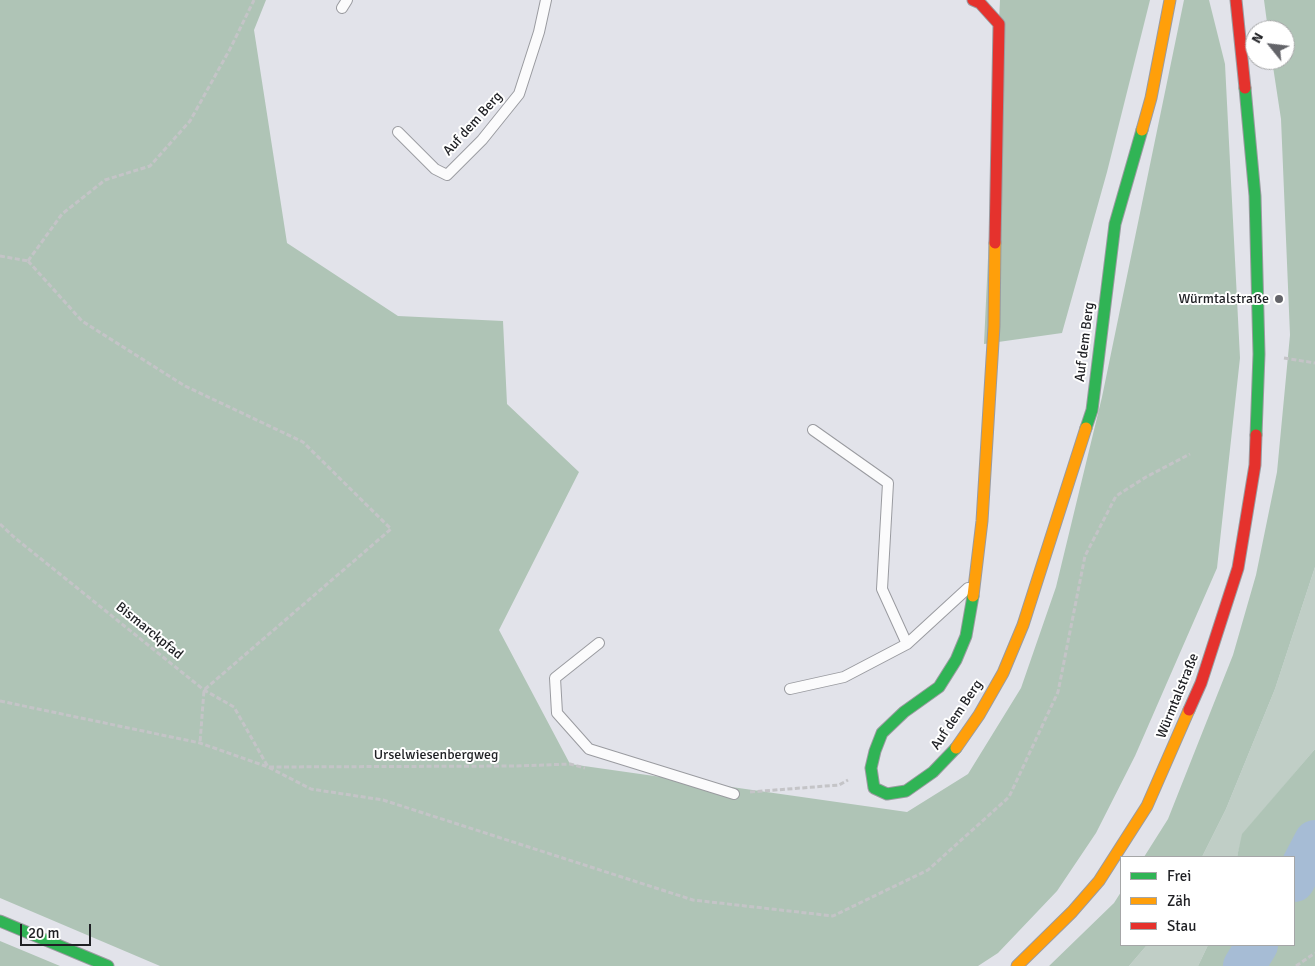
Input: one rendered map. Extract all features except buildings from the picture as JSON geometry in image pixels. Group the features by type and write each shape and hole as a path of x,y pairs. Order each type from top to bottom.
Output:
{"street":[{"path":"871,768 882,733 904,712 939,687 956,660 966,636 974,583 982,521 994,326 999,24 980,3 973,0"},
{"name":"Auf dem Berg","path":"871,768 874,788 887,794 906,791 933,772 956,748 979,715 1003,673 1023,626 1092,410 1115,224 1151,98 1170,0"},
{"name":"Würmtalstraße","path":"1017,966 1072,912 1099,880 1147,806 1202,683 1238,568 1254,465 1259,354 1255,196 1236,0"},
{"path":"0,921 108,966"}],"lane":[{"name":"Auf dem Berg","path":"398,132 436,169 447,175 482,140 519,94 546,0"},
{"path":"813,430 888,483 882,589 907,644"},
{"path":"790,689 844,677 907,644 974,583"},
{"path":"599,643 555,678 557,713 589,748 734,794"}],"path":[{"path":"28,260 62,214 105,180 150,166 190,120 230,49 254,0"},
{"path":"0,256 28,260 82,321 185,386 303,442 391,529 204,690 200,743"},
{"path":"1259,354 1315,363"},
{"path":"268,767 310,789 383,800 693,900 833,916 928,870 1009,797 1058,692 1085,556 1116,496 1146,476 1190,454"},
{"name":"Bismarckpfad","path":"0,524 204,690 234,707 268,767"},
{"name":"Urselwiesenbergweg","path":"0,702 200,743 268,767 570,764 588,768"},
{"path":"734,794 839,785 871,768"},
{"path":"1296,966 1315,953"}],"shaded area":[{"path":"1315,567 1315,749 1243,834 1237,856 1202,856 1226,809 1275,689"},
{"path":"1146,946 1208,946 1198,966 1129,966"}],"green space":[{"path":"0,0 266,0 254,30 287,243 398,316 503,321 507,404 579,472 499,630 570,764 907,812 968,774 1021,688 1056,587 1102,397 1184,0 1209,0 1225,64 1240,358 1217,568 1135,756 1096,833 1057,891 998,953 978,966 160,966 0,898"},
{"path":"1000,0 1150,0 1107,172 1062,333 984,344"},
{"path":"1264,0 1315,0 1315,567 1275,689 1226,809 1202,856 1145,856 1168,819 1233,655 1256,575 1277,472 1290,335 1281,119 1274,70 1295,70 1295,20 1267,20"},
{"path":"1315,749 1315,966 1198,966 1208,946 1295,946 1295,856 1237,856 1242,834"},
{"path":"1120,894 1120,946 1146,946 1129,966 1049,966 1114,903"},
{"path":"0,941 60,966 0,966"}],"waterway":[{"path":"1295,879 1315,841"},
{"path":"1244,966 1256,946"}],"traffic: fast":[{"path":"1245,88 1255,196 1259,354 1256,435"},
{"path":"1086,428 1092,410 1115,224 1142,130"},
{"path":"956,748 933,772 906,791 887,794 874,788 871,768 882,733 904,712 939,687 956,660 966,636 973,596"},
{"path":"0,921 108,966"}],"traffic: slow":[{"path":"1142,130 1151,98 1170,0"},
{"path":"973,596 982,521 994,326 995,243"},
{"path":"956,748 979,715 1003,673 1023,625 1086,428"},
{"path":"1017,966 1072,912 1099,881 1147,806 1189,710"}],"traffic: jam":[{"path":"973,0 980,3 999,24 995,243"},
{"path":"1236,0 1245,88"},
{"path":"1189,710 1201,683 1238,568 1255,465 1256,435"}],"place":[{"name":"Würmtalstraße","path":"1279,299"}]}
